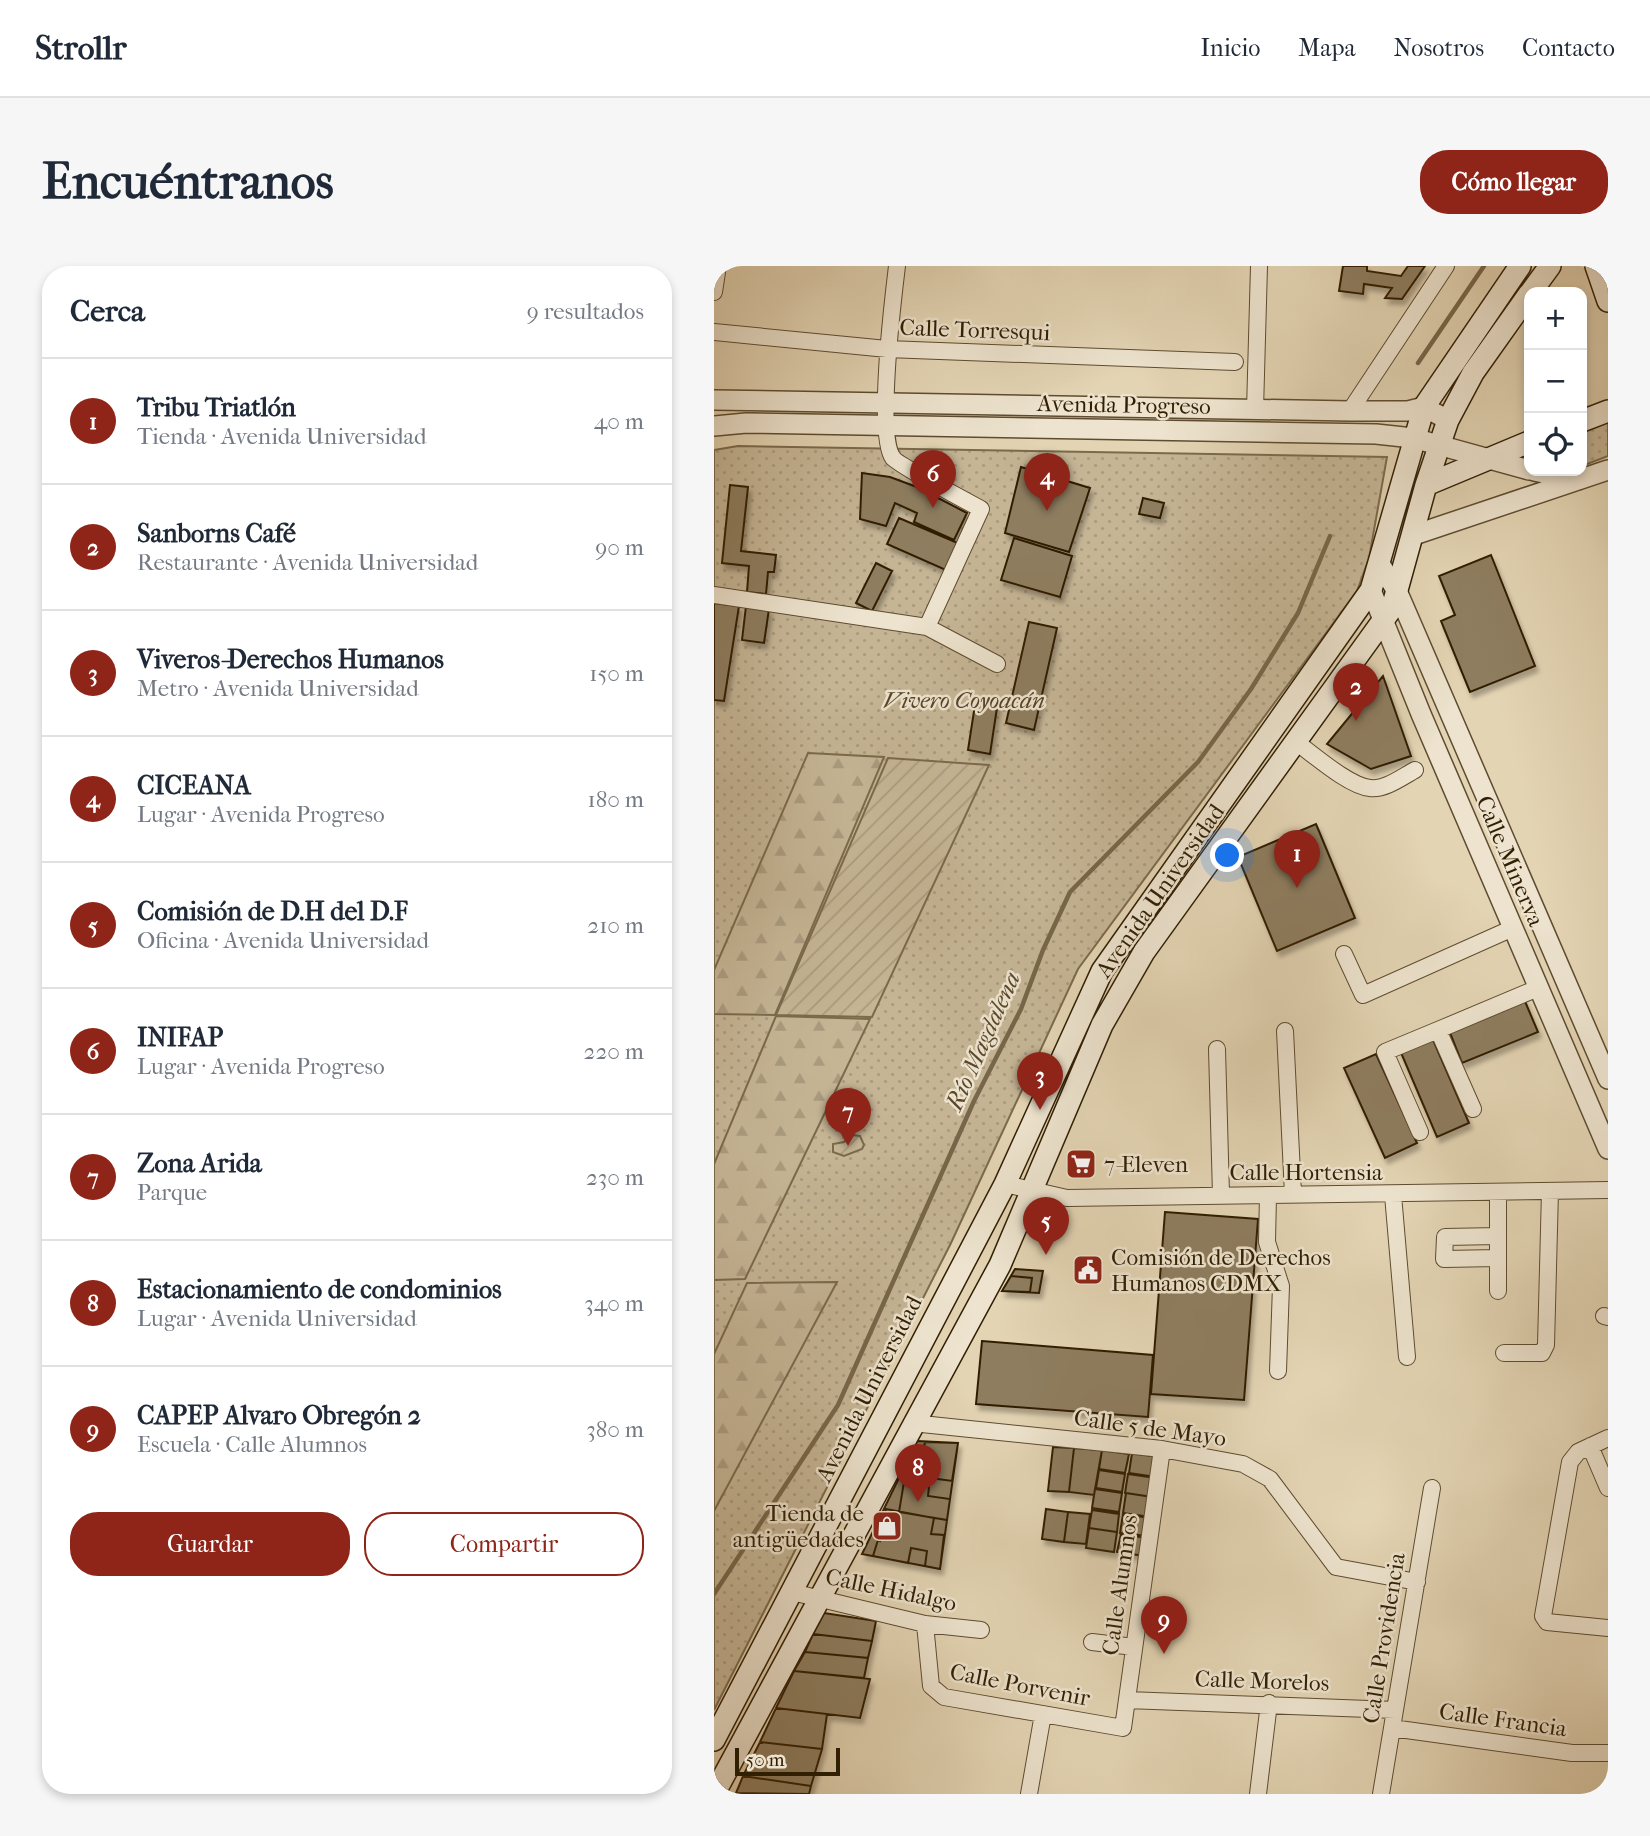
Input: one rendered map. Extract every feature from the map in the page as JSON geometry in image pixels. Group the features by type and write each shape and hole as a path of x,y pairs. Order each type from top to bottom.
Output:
{"main road":[{"name":"Avenida Universidad","path":"714,1740 1006,1184 1102,971 1371,590 1424,407 1520,266"},
{"name":"Avenida Universidad","path":"1534,287 1550,266"},
{"path":"1596,266 1608,301"},
{"name":"Avenida Universidad","path":"714,1794 820,1600 912,1423 1000,1265 1102,1025 1126,982 1144,952 1383,622 1398,593 1426,485 1448,420 1473,373 1524,301"},
{"path":"1587,419 1608,411"},
{"path":"1426,485 1524,444"},
{"path":"811,1557 837,1567"}],"street":[{"path":"714,292 718,266"},
{"path":"897,266 887,349 886,444 894,461 981,509 928,627"},
{"path":"1255,410 1259,266"},
{"path":"1350,411 1446,266"},
{"name":"Calle Torresqui","path":"714,332 887,349 1235,362"},
{"name":"Avenida Progreso","path":"714,400 1350,411 1408,411 1424,407"},
{"path":"1042,428 1043,404"},
{"path":"1424,407 1448,420"},
{"name":"Avenida Progreso","path":"714,426 746,423 1376,434 1413,438 1524,468"},
{"path":"1414,535 1608,470"},
{"name":"Avenida Progreso","path":"1557,476 1578,481"},
{"name":"Calle Minerva","path":"1380,564 1398,593 1447,703 1608,1079"},
{"name":"Calle Minerva","path":"1371,590 1421,714 1608,1149"},
{"path":"714,595 928,627 997,664"},
{"path":"1421,714 1423,706 1430,699 1447,703"},
{"path":"1296,742 1356,783 1371,788 1385,786 1415,770"},
{"path":"1344,954 1363,995 1513,928"},
{"path":"1420,1132 1385,1052 1538,988"},
{"path":"1438,1030 1473,1109"},
{"path":"1285,1031 1293,1194"},
{"path":"1217,1049 1222,1195"},
{"name":"Calle Hortensia","path":"1006,1184 1067,1198 1608,1190"},
{"path":"1504,1353 1533,1355 1542,1353 1546,1345 1550,1191"},
{"path":"1497,1291 1498,1192"},
{"path":"1268,1195 1267,1242 1281,1286 1278,1371"},
{"path":"1393,1195 1407,1357"},
{"path":"1498,1236 1445,1237 1444,1259 1498,1258"},
{"name":"Calle 5 de Mayo","path":"912,1423 1162,1449 1243,1464 1270,1479 1336,1567 1417,1582"},
{"path":"1608,1438 1578,1452 1570,1462 1543,1620 1608,1628"},
{"path":"1590,1446 1608,1488"},
{"name":"Calle Alumnos","path":"1123,1728 1162,1449"},
{"name":"Calle Providencia","path":"1381,1794 1432,1488"},
{"name":"Calle Hidalgo","path":"792,1592 925,1624 981,1630"},
{"name":"Calle Porvenir","path":"925,1624 931,1686 935,1693 944,1697 1123,1728"},
{"path":"1092,1642 1134,1647"},
{"name":"Calle Morelos","path":"1127,1700 1269,1703 1395,1710"},
{"path":"1258,1794 1269,1703"},
{"path":"1029,1794 1043,1714"},
{"name":"Calle Francia","path":"1392,1728 1572,1753 1608,1753"}],"green space":[{"path":"1608,420 1608,456 1587,464 1587,427"},
{"name":"Vivero Coyoacán","path":"738,446 1387,457 1369,558 1357,591 1078,969 951,1243 714,1710 714,450"},
{"path":"808,753 884,757 775,1015 714,1014 714,970"},
{"path":"888,758 989,765 872,1017 776,1015"},
{"path":"776,1016 870,1019 745,1279 714,1280 714,1164"},
{"path":"856,1108 863,1121 862,1128 854,1131 843,1116 848,1109"},
{"path":"851,1135 860,1136 864,1145 862,1149 844,1156 833,1152 833,1144 844,1142"},
{"path":"837,1282 714,1511 714,1354 747,1283"}],"building":[{"path":"1343,266 1367,266 1367,271 1401,276 1408,266 1425,266 1402,299 1385,298 1392,288 1364,284 1363,294 1339,291"},
{"path":"1021,467 1090,488 1069,552 1005,533"},
{"path":"862,473 890,477 917,487 967,513 954,540 914,522 917,513 895,503 886,526 860,519"},
{"path":"730,485 748,487 741,551 776,555 774,572 768,572 766,594 747,592 749,566 722,563"},
{"path":"1143,498 1164,503 1160,518 1139,514"},
{"path":"899,518 960,544 948,571 887,544"},
{"path":"1014,538 1072,556 1060,597 1001,580"},
{"path":"1491,555 1535,666 1470,692 1441,621 1455,615 1439,576"},
{"path":"876,563 892,571 872,611 856,603"},
{"path":"714,603 739,606 724,701 714,700"},
{"path":"746,606 769,609 764,643 742,640"},
{"path":"1029,622 1057,628 1034,730 1006,723"},
{"path":"1383,676 1411,756 1371,769 1327,744"},
{"path":"976,698 998,701 990,754 968,750"},
{"path":"1316,824 1355,918 1277,951 1238,857"},
{"path":"1524,999 1538,1032 1462,1063 1449,1030"},
{"path":"1431,1035 1469,1123 1437,1137 1399,1048"},
{"path":"1376,1054 1417,1143 1385,1158 1344,1068"},
{"path":"1165,1212 1258,1219 1244,1400 1151,1394"},
{"path":"1015,1269 1043,1271 1039,1293 1002,1291"},
{"path":"1011,1276 1032,1278 1030,1292 1002,1291"},
{"path":"982,1341 1153,1355 1148,1417 976,1404"},
{"path":"917,1441 958,1443 940,1569 862,1554"},
{"path":"925,1442 958,1443 952,1481 930,1478 928,1496 950,1499 947,1520 899,1512 905,1476 910,1477 912,1463 920,1465"},
{"path":"1053,1447 1074,1448 1069,1492 1048,1491"},
{"path":"1074,1448 1102,1450 1094,1495 1069,1492"},
{"path":"1102,1450 1129,1454 1125,1473 1099,1469"},
{"path":"1132,1453 1159,1457 1156,1477 1129,1473"},
{"path":"1099,1470 1125,1474 1122,1492 1096,1488"},
{"path":"1128,1474 1156,1478 1153,1497 1125,1493"},
{"path":"1095,1489 1122,1493 1119,1512 1092,1508"},
{"path":"1126,1493 1153,1497 1150,1517 1123,1513"},
{"path":"886,1509 934,1518 931,1534 944,1535 940,1569 925,1566 927,1551 911,1548 908,1563 873,1556 878,1540 880,1541"},
{"path":"1046,1509 1068,1512 1064,1542 1042,1539"},
{"path":"1092,1510 1119,1514 1117,1532 1089,1528"},
{"path":"1068,1512 1090,1514 1086,1544 1064,1542"},
{"path":"1123,1514 1150,1518 1147,1536 1120,1533"},
{"path":"1089,1528 1117,1532 1114,1552 1086,1548"},
{"path":"1121,1534 1147,1538 1145,1556 1117,1552"},
{"path":"824,1613 876,1621 872,1641 813,1634"},
{"path":"813,1634 872,1641 868,1658 805,1652"},
{"path":"805,1652 868,1658 864,1678 794,1671"},
{"path":"794,1671 870,1679 860,1718 776,1708"},
{"path":"776,1708 827,1714 822,1749 760,1742"},
{"path":"760,1742 822,1749 811,1786 743,1776"},
{"path":"743,1776 811,1786 809,1794 736,1793"}],"waterway":[{"name":"Río Magdalena","path":"1418,363 1484,266"},
{"name":"Río Magdalena","path":"714,1594 838,1405 974,1101 1021,1009 1043,950 1070,892 1198,762 1251,689 1298,613 1330,536"}],"place":[{"name":"INIFAP","path":"933,508"},
{"name":"CICEANA","path":"1047,511"},
{"name":"Sanborns Café","path":"1356,721"},
{"name":"Tribu Triatlón","path":"1297,888"},
{"name":"Viveros-Derechos Humanos","path":"1040,1110"},
{"name":"Zona Arida","path":"848,1146"},
{"name":"7-Eleven","path":"1081,1164"},
{"name":"Comisión de D.H del D.F","path":"1046,1255"},
{"name":"Comisión de Derechos Humanos CDMX","path":"1088,1270"},
{"name":"Estacionamiento de condominios","path":"918,1502"},
{"name":"Tienda de antigüedades","path":"887,1526"},
{"name":"CAPEP Alvaro Obregón 2","path":"1164,1654"}]}
